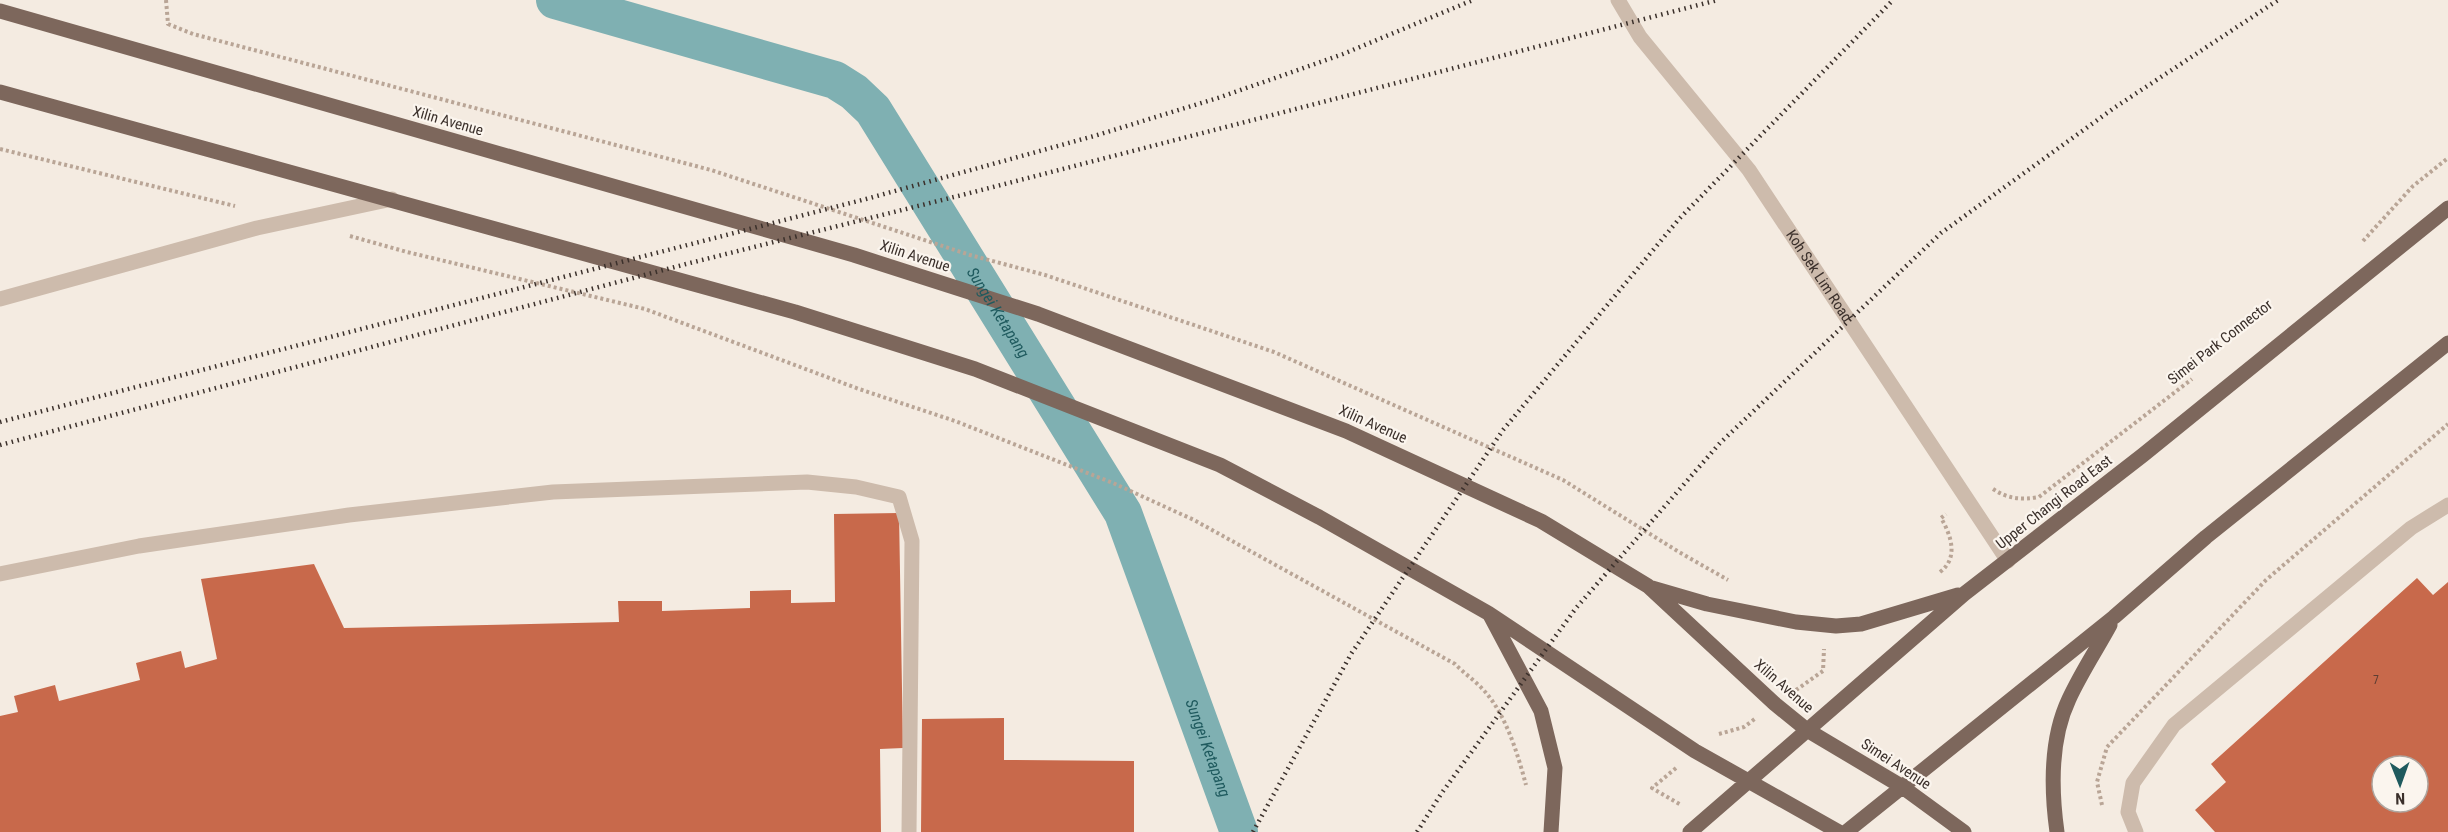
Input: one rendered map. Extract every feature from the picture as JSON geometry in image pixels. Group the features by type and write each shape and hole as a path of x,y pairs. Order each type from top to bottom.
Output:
{"main road":[{"name":"Xilin Avenue","path":"0,11 854,255 1038,314 1346,431 1541,520 1648,586 1775,704 1807,729"},
{"path":"0,92 795,312 975,369 1220,465 1319,517 1488,613 1695,751 1839,832"},
{"name":"Upper Changi Road East","path":"1690,832 1807,729 1854,692 1964,594 2143,455 2448,208"},
{"path":"1846,832 2114,617 2206,537 2448,343"},
{"path":"1648,586 1707,604 1796,622 1826,625 1861,624 1964,594"},
{"path":"1488,613 1541,711 1555,768 1551,832"},
{"path":"2057,832 2052,796 2054,752 2068,700 2114,617"},
{"name":"Simei Avenue","path":"1807,729 1901,786 1964,832"}],"lane":[{"name":"Koh Sek Lim Road","path":"1618,0 1640,37 1749,170 2008,561"},
{"path":"0,299 257,228 392,199"},
{"path":"0,574 139,546 349,514 553,492 807,482 856,487 899,497 912,541 909,832"},
{"path":"2136,832 2128,812 2133,783 2174,725 2410,528 2448,505"}],"path":[{"path":"166,0 168,24 193,34 711,170 970,255 1045,275 1274,352 1563,480 1679,552 1731,581"},
{"path":"0,149 235,206"},
{"path":"2362,242 2413,186 2448,158"},
{"path":"338,233 407,252 645,309 859,389 955,421 1113,483 1194,520 1455,664 1487,694 1501,718 1519,759 1528,790"},
{"name":"Simei Park Connector","path":"1986,484 2005,496 2024,500 2039,497 2198,374"},
{"path":"2103,811 2097,782 2107,747 2266,580 2448,424"},
{"path":"1936,574 1945,568 1952,546 1950,533 1941,518"},
{"path":"1705,819 1652,788 1712,736 1744,727 1823,671 1826,625"}],"building":[{"path":"899,513 903,748 880,749 881,832 0,832 0,716 18,712 14,696 55,685 59,701 140,680 136,663 181,651 185,668 217,659 201,579 314,564 344,628 619,622 618,601 662,601 662,611 750,608 750,591 791,590 791,603 835,602 834,514"},
{"path":"2417,578 2433,595 2448,582 2448,832 2215,832 2195,810 2226,782 2211,764"},
{"path":"1004,718 1004,760 1134,761 1134,832 921,832 922,719"}],"waterway":[{"name":"Sungei Ketapang","path":"555,0 835,80 854,92 873,110 1123,513 1239,832"}],"railway":[{"path":"0,422 866,199 1094,136 1221,97 1343,54 1473,0"},
{"path":"0,445 690,263 1718,0"},
{"path":"1253,832 1351,654 1503,430 1679,219 1893,0"},
{"path":"1417,832 1441,794 1576,608 1720,443 1941,233 2114,108 2278,0"}]}
